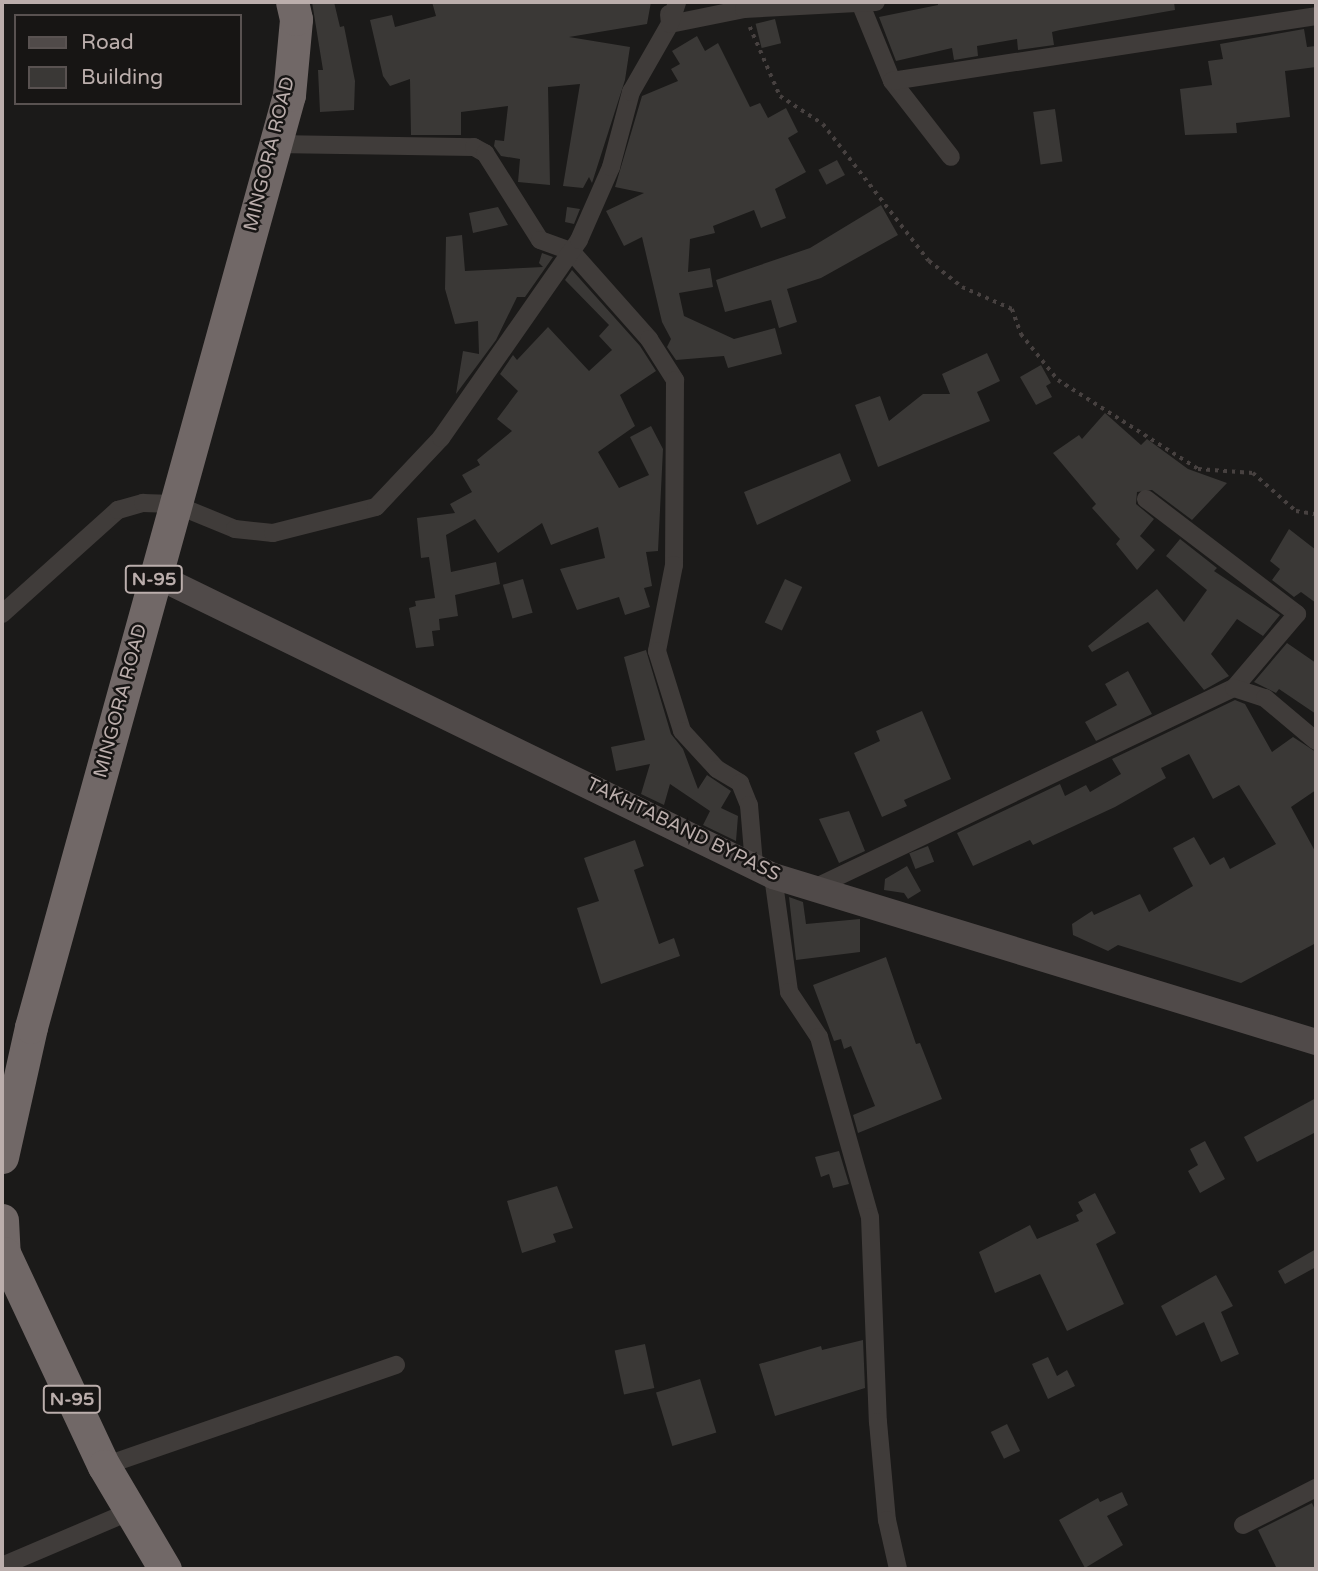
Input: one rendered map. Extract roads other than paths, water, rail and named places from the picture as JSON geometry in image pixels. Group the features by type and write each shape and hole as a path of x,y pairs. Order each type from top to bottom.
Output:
{"highway":[{"name":"MINGORA ROAD","path":"2,1157 31,1027 289,95 296,19 292,2"},
{"name":"N-95","path":"2,1220 3,1253 104,1466 165,1569"}],"main road":[{"name":"TAKHTABAND BYPASS","path":"155,575 763,870 1316,1042"}],"street":[{"path":"668,2 670,24"},
{"path":"2,614 118,510 143,503 174,504 235,529 273,533 376,507 441,438 571,251 611,167 631,92 670,24 677,2"},
{"path":"670,24 744,9 869,3 892,81 951,157"},
{"path":"892,81 1316,16"},
{"path":"275,144 474,147 485,153 540,240 571,251 649,338 675,380 674,565 657,651 682,732 717,769 740,783 749,805 789,992 819,1037 870,1217 878,1422 887,1520 898,1569"},
{"path":"814,888 1234,688 1274,636 1284,632 1297,614 1146,499"},
{"path":"1234,688 1265,698 1316,741"},
{"path":"104,1466 396,1365"},
{"path":"1243,1525 1316,1488"},
{"path":"2,1566 131,1511"}]}
